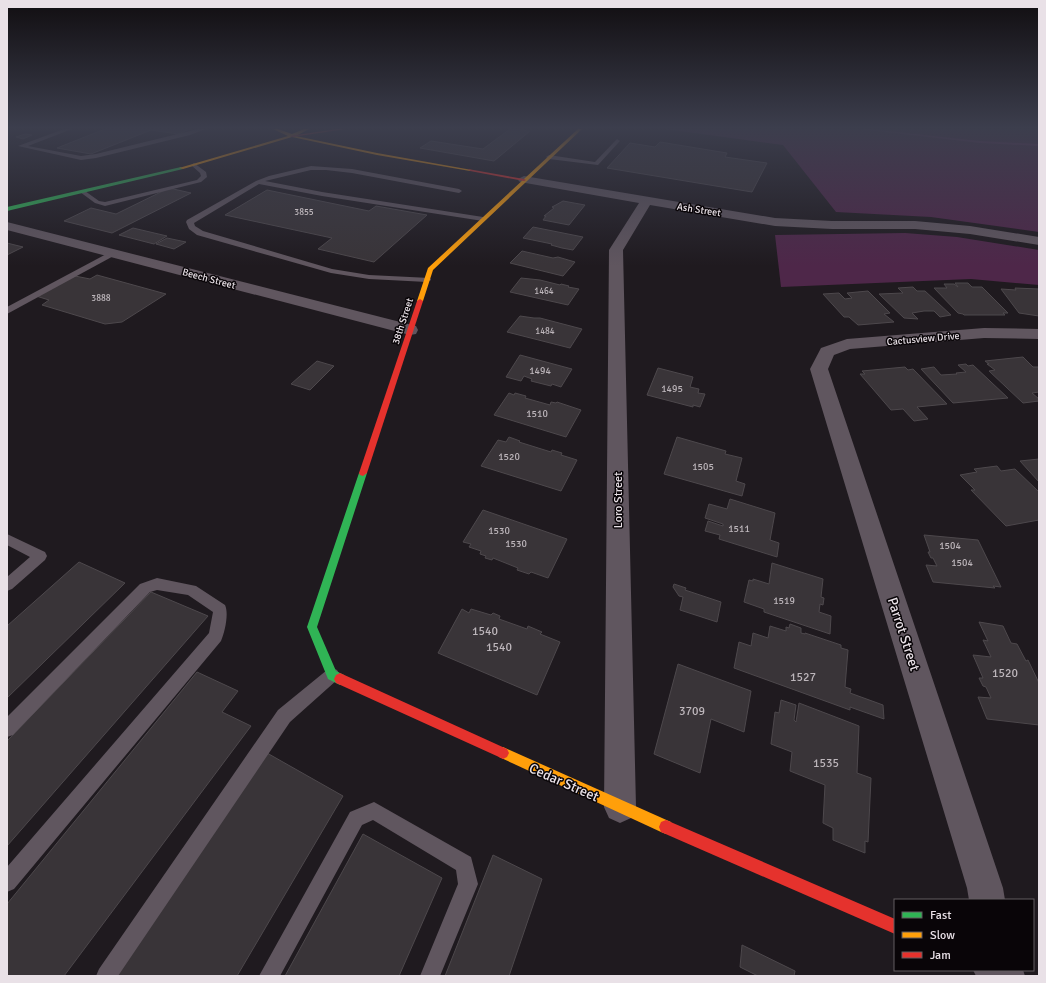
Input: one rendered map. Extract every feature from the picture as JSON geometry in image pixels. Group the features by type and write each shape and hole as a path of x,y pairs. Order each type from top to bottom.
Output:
{"main road":[{"path":"7,209 153,175"},
{"name":"Ash Street","path":"495,175 524,180"},
{"name":"38th Street","path":"332,675 312,627 430,269 530,175"},
{"name":"Cedar Street","path":"332,675 620,807 894,928"}],"street":[{"name":"Ash Street","path":"524,180 775,222 832,225 915,225 970,230 1039,241"},
{"name":"Loro Street","path":"620,807 616,250 646,201"},
{"name":"Beech Street","path":"7,226 410,330"},
{"name":"Cactusview Drive","path":"819,368 826,352 847,344 984,333 1039,334"},
{"name":"Parrot Street","path":"819,368 968,835 987,899"}],"lane":[{"path":"83,192 97,202 104,204 170,186 199,181 204,177 204,175"},
{"path":"280,175 258,182 190,222 192,227 200,233 331,271 370,277 427,280"},
{"path":"373,175 459,191"},
{"path":"258,182 322,194 483,219"},
{"path":"7,311 115,253"},
{"path":"7,539 40,556 7,585"},
{"path":"7,729 145,588 157,584 191,590 220,609 216,636 7,882"},
{"path":"106,976 284,716 332,675"},
{"path":"269,976 356,818 374,811 464,864 468,884 430,976"}],"shaded area":[{"path":"807,175 1039,175 1039,232 931,217 836,212"},
{"path":"905,233 957,237 1039,250 1039,285 971,279 781,287 775,235"}],"building":[{"path":"649,175 761,175 752,192"},
{"path":"169,188 191,193 112,233 64,221 91,208 116,214"},
{"path":"267,190 369,211 376,206 427,215 374,262 318,249 332,238 225,215"},
{"path":"563,201 585,205 569,225 543,220 546,216 544,216 554,208 552,207"},
{"path":"533,227 583,237 573,250 562,248 551,245 552,244 523,238"},
{"path":"133,228 167,236 154,244 119,235"},
{"path":"167,238 186,242 174,249 156,244"},
{"path":"7,243 23,247 7,255"},
{"path":"522,251 553,258 558,257 575,262 563,276 510,263"},
{"path":"97,275 166,294 122,322 105,324 42,305 49,300 36,296 75,276 90,279"},
{"path":"521,278 540,280 579,289 568,305 510,292"},
{"path":"955,283 968,283 972,287 982,287 1008,313 1003,313 1005,315 964,315 958,313 934,288 947,288 944,284 954,284 958,287"},
{"path":"913,287 917,291 925,291 951,315 940,317 934,311 924,311 912,313 918,319 904,318 879,294 903,293 898,288"},
{"path":"1015,288 1039,289 1039,316 1019,313 1001,289 1016,290"},
{"path":"868,291 890,313 884,314 894,322 858,325 849,317 844,317 823,294 839,293 845,299 852,298 847,293"},
{"path":"520,316 540,318 582,329 570,348 507,332"},
{"path":"520,355 572,369 561,387 531,381 532,379 524,376 521,381 506,377"},
{"path":"1023,357 1033,367 1039,367 1039,392 1032,393 1039,399 1039,401 1023,403 989,371 995,370 985,361"},
{"path":"317,361 334,366 310,390 291,384"},
{"path":"966,364 968,366 973,365 1008,398 953,403 921,369 934,367 941,375 957,374 956,373 966,372 958,365"},
{"path":"905,367 908,370 913,369 947,404 917,407 928,419 914,421 903,409 891,410 860,374 865,374 862,371"},
{"path":"658,368 693,377 690,387 699,389 698,393 705,394 700,407 693,405 693,407 647,395"},
{"path":"509,393 526,396 525,398 550,405 551,402 557,402 581,410 566,437 494,415"},
{"path":"509,437 520,441 519,442 551,452 552,450 562,453 561,455 577,460 561,491 481,466 498,440 506,442"},
{"path":"677,437 726,451 725,454 742,458 736,481 745,484 742,496 664,474"},
{"path":"1039,459 1039,482 1020,461"},
{"path":"997,466 1001,471 1015,469 1039,492 1039,520 1006,526 971,490 975,490 960,475 977,472 974,469"},
{"path":"730,499 775,513 770,540 779,543 777,557 719,539 720,535 705,531 708,521 723,526 723,524 705,518 709,504 727,509"},
{"path":"483,510 567,539 548,578 531,572 529,574 517,570 518,568 493,558 492,560 485,558 486,556 480,554 481,551 469,547 471,544 463,542"},
{"path":"924,535 978,540 1001,587 993,586 995,588 933,582 926,565 937,566 928,552 930,552"},
{"path":"79,562 125,583 7,698 7,626"},
{"path":"772,563 823,579 821,597 824,598 823,605 820,604 819,612 831,616 830,634 764,612 764,609 744,602 749,580 753,581 753,579 769,584"},
{"path":"674,584 686,588 685,590 721,602 717,622 680,610 683,597 679,596 673,587"},
{"path":"151,592 208,616 7,846 7,741"},
{"path":"462,609 469,613 471,609 491,615 493,613 500,616 499,619 527,629 528,626 542,632 540,634 560,642 537,695 438,653"},
{"path":"979,622 1003,626 1011,643 1017,644 1026,661 1028,660 1039,683 1039,725 987,719 978,697 991,698 986,687 983,686 979,678 983,678 973,655 991,657 983,640 988,641"},
{"path":"790,624 801,628 801,633 841,645 841,648 848,650 845,687 851,689 850,693 883,705 884,719 850,707 850,710 734,668 739,642 751,646 753,633 768,638 770,626 786,631 786,627 789,628"},
{"path":"678,664 751,691 744,732 711,719 700,773 654,754"},
{"path":"197,672 238,691 222,712 251,726 64,976 7,976 7,904"},
{"path":"781,700 796,705 794,720 796,722 799,703 859,726 857,773 871,778 868,842 865,841 865,853 833,840 833,828 823,823 825,785 790,771 792,752 771,744 775,712 779,713"},
{"path":"267,753 343,796 237,976 113,976"},
{"path":"363,834 442,878 399,976 285,976"},
{"path":"493,855 542,879 509,976 445,976"},
{"path":"742,945 795,971 794,976 758,976 740,967"}],"traffic: fast":[{"path":"7,209 152,175"},
{"path":"340,679 332,675 312,627 363,473"}],"traffic: slow":[{"path":"420,301 430,269 531,175"},
{"path":"503,753 666,827"}],"traffic: jam":[{"path":"496,175 524,180"},
{"path":"363,473 420,301"},
{"path":"340,679 503,753"},
{"path":"666,827 894,927"}]}
